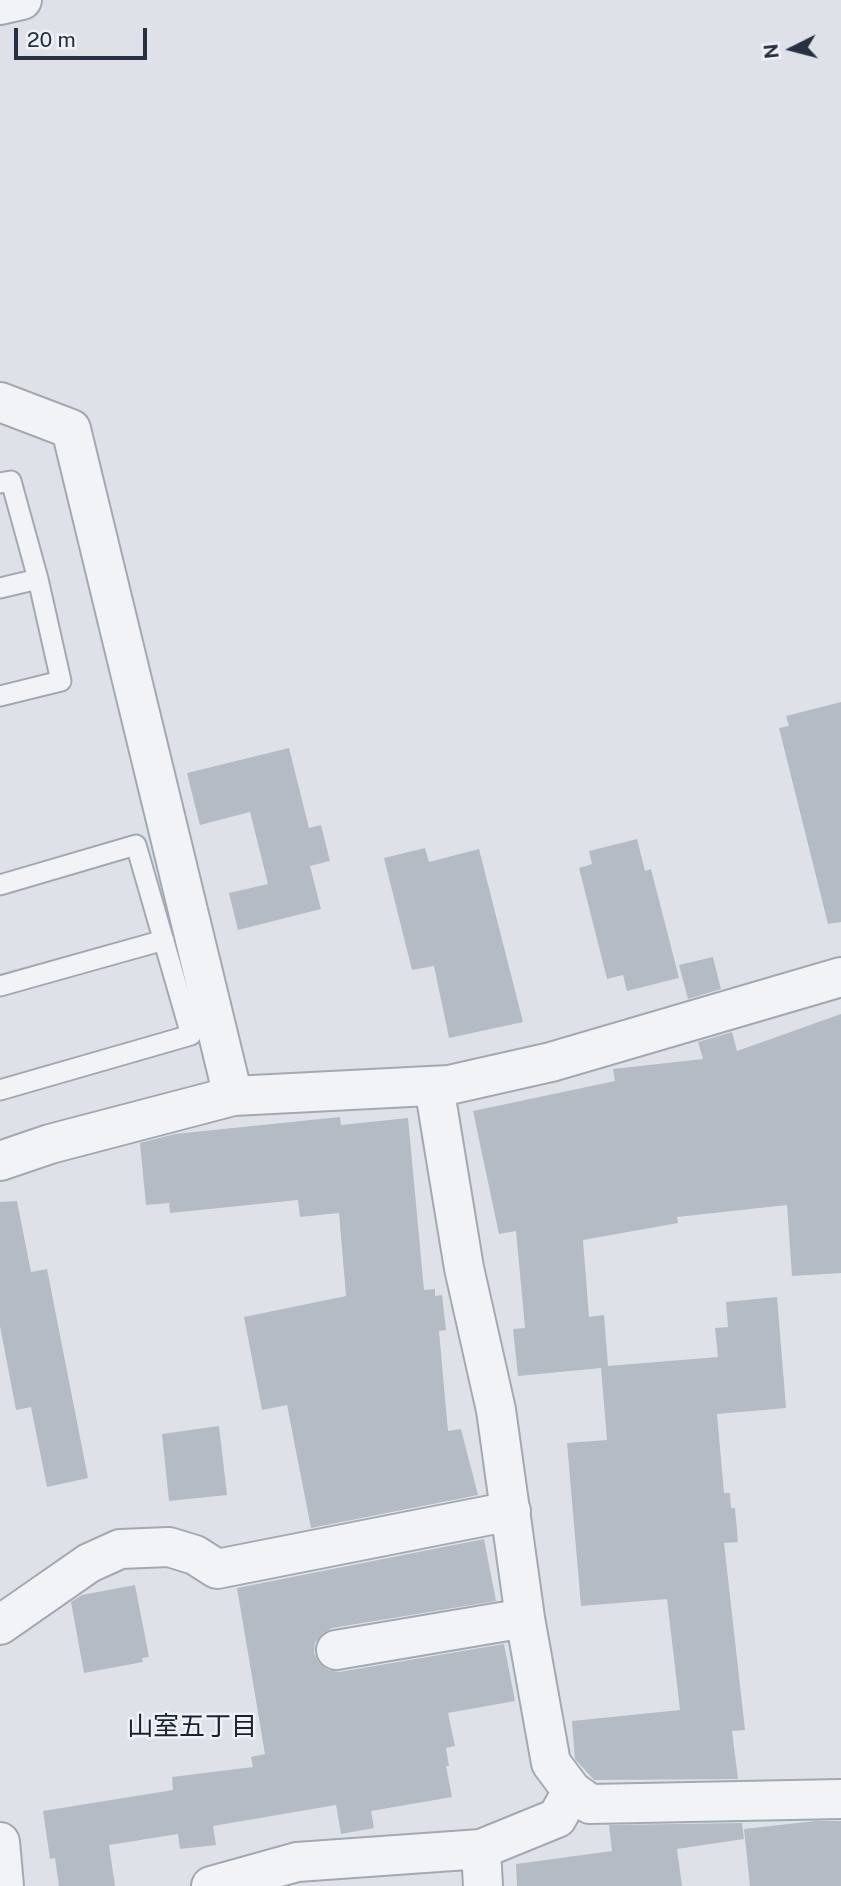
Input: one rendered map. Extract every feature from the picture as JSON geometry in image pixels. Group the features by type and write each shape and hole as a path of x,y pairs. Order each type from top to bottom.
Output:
{"street":[{"path":"0,5 22,0"},
{"path":"0,402 71,429 233,1096"},
{"path":"0,1161 50,1144 233,1096 434,1086 551,1062 841,977"},
{"path":"434,1086 464,1268 496,1410 525,1618 551,1763 572,1791 590,1804 841,1799"},
{"path":"0,1625 89,1563 120,1549 169,1547 195,1555 217,1569 511,1511"},
{"path":"336,1650 525,1618"},
{"path":"211,1886 297,1861 482,1868 557,1818 572,1791"},
{"path":"0,1842 4,1886"}],"lane":[{"path":"0,483 11,481 38,579 61,681 0,696"},
{"path":"0,588 38,579"},
{"path":"0,885 136,845 191,1035 0,1090"},
{"path":"0,986 164,940"}],"building":[{"path":"841,702 841,922 828,924 779,728 789,726 786,716"},
{"path":"289,748 309,828 321,825 330,861 310,866 321,909 238,930 229,893 268,884 250,812 200,825 187,773"},
{"path":"637,839 645,871 651,869 679,978 627,991 623,975 607,979 579,868 592,864 589,851"},
{"path":"425,848 429,862 479,849 523,1022 449,1038 434,966 412,970 384,858"},
{"path":"713,957 721,989 688,999 679,965"},
{"path":"841,1014 841,1273 792,1276 787,1205 677,1217 678,1223 583,1240 589,1317 604,1315 608,1366 718,1357 715,1328 728,1327 726,1302 777,1297 786,1408 717,1414 724,1493 730,1493 731,1508 735,1508 738,1542 724,1543 745,1730 732,1731 738,1779 594,1780 575,1759 572,1721 680,1710 667,1599 581,1606 567,1443 607,1440 601,1368 518,1376 513,1329 525,1328 516,1231 499,1234 473,1111 615,1081 613,1069 703,1059 698,1042 732,1032 737,1051"},
{"path":"340,1117 341,1125 408,1118 424,1290 435,1289 435,1296 442,1295 446,1330 439,1331 448,1431 461,1429 478,1495 311,1528 287,1405 262,1410 244,1317 346,1296 339,1213 300,1217 298,1200 170,1213 169,1203 146,1205 140,1143 175,1134"},
{"path":"17,1201 31,1272 47,1269 88,1478 47,1487 31,1407 16,1410 0,1326 0,1202"},
{"path":"219,1426 227,1495 169,1501 162,1434"},
{"path":"484,1539 496,1601 332,1628 322,1634 315,1643 314,1653 319,1663 328,1670 339,1672 504,1644 515,1701 448,1713 455,1746 446,1748 449,1766 446,1766 452,1797 371,1811 374,1828 341,1834 336,1805 213,1826 216,1845 180,1849 178,1834 109,1845 115,1886 59,1886 55,1858 50,1859 43,1811 173,1790 172,1777 253,1767 251,1757 265,1754 237,1588"},
{"path":"135,1585 149,1657 142,1658 143,1662 84,1673 71,1602 82,1595"},
{"path":"815,1821 841,1821 841,1886 750,1886 744,1829"},
{"path":"742,1823 744,1839 677,1849 682,1886 517,1886 516,1864 612,1851 609,1825"}],"district":[{"name":"山室五丁目","path":"192,1727"}]}
